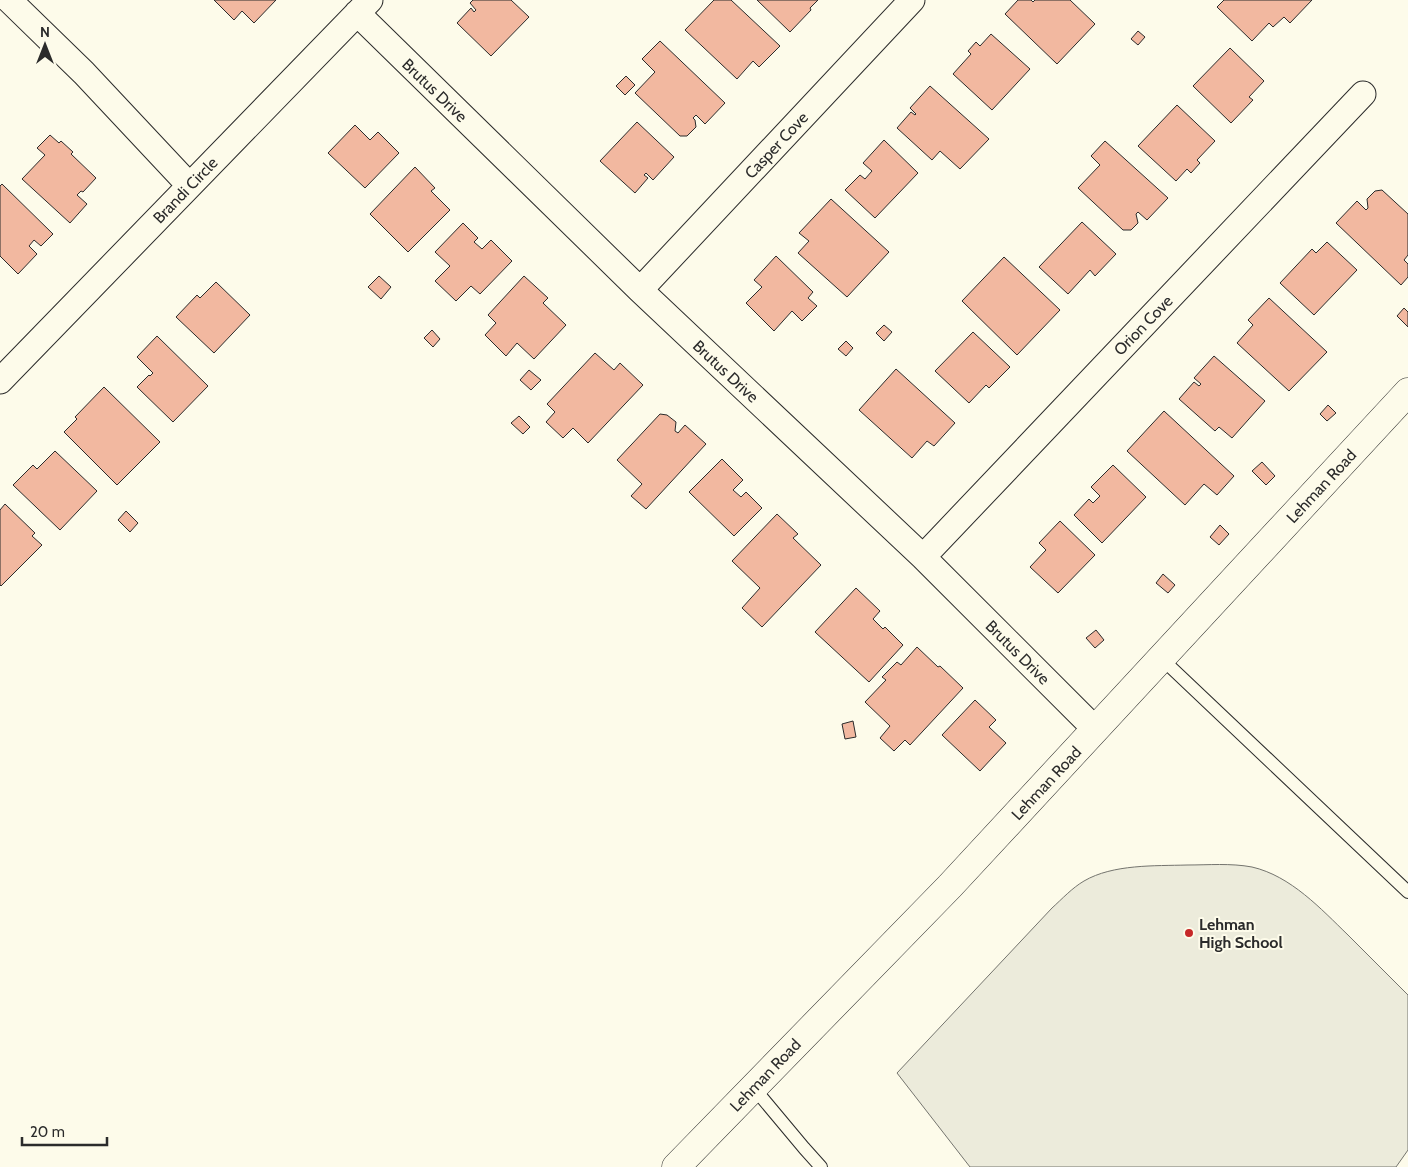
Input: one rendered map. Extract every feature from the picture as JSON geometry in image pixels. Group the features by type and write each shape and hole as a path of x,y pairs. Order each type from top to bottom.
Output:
{"street":[{"path":"9,0 84,73 189,185"},
{"name":"Casper Cove","path":"640,290 912,0"},
{"name":"Brandi Circle","path":"0,381 363,7"},
{"name":"Brutus Drive","path":"363,7 640,290 923,557 1095,729"},
{"name":"Orion Cove","path":"923,557 1363,94"},
{"name":"Lehman Road","path":"676,1167 950,886 1408,392"}],"lane":[{"path":"1161,658 1408,892"},
{"path":"753,1087 822,1167"}],"shaded area":[{"path":"1228,865 1252,867 1266,871 1292,886 1316,904 1408,995 1408,1150 1396,1167 970,1167 897,1073 1052,908 1071,890 1084,881 1108,871 1134,867"}],"building":[{"path":"214,0 276,0 254,23 242,11 234,20"},
{"path":"473,0 511,0 529,17 491,56 457,23 471,8 474,12 476,10 470,3"},
{"path":"714,0 731,0 780,46 759,67 753,61 737,79 685,30"},
{"path":"757,0 818,0 790,32"},
{"path":"1018,0 1031,0 1033,2 1035,0 1070,0 1095,24 1057,64 1005,14"},
{"path":"1224,0 1312,0 1290,23 1284,17 1273,27 1269,23 1252,41 1217,7"},
{"path":"1138,31 1145,37 1138,45 1131,39"},
{"path":"991,34 1030,69 992,110 953,74 971,54 968,51 976,42 980,46"},
{"path":"660,41 725,103 705,124 696,115 693,118 696,127 687,136 680,136 635,93 655,72 642,59"},
{"path":"1230,48 1264,81 1249,97 1253,100 1231,123 1193,86"},
{"path":"626,76 635,85 625,95 616,86"},
{"path":"930,86 989,139 960,169 940,151 932,160 897,128 911,112 916,114 910,108"},
{"path":"1177,105 1215,141 1197,160 1200,163 1191,173 1187,169 1176,181 1138,146"},
{"path":"637,122 674,157 653,180 646,173 644,175 648,178 635,193 600,161"},
{"path":"355,125 370,140 378,132 399,153 365,188 328,153"},
{"path":"50,135 59,143 61,141 73,152 71,154 96,178 83,192 81,191 77,195 87,204 70,223 22,179 45,155 37,148"},
{"path":"884,140 918,173 875,218 845,190 860,175 865,179 872,171 863,163"},
{"path":"1105,141 1168,198 1147,220 1138,212 1136,214 1138,223 1131,230 1123,230 1078,188 1100,165 1091,156"},
{"path":"415,167 435,188 431,191 450,210 408,252 370,214"},
{"path":"2,184 53,234 41,246 34,240 29,246 37,254 18,274 0,256 0,186"},
{"path":"1382,190 1408,214 1408,255 1404,260 1408,264 1408,277 1401,285 1336,223 1357,201 1366,210 1368,208 1367,199 1375,191"},
{"path":"831,199 889,252 847,297 798,253 809,241 799,233"},
{"path":"1082,222 1116,254 1095,276 1090,270 1068,294 1039,267"},
{"path":"463,223 478,238 474,242 482,249 491,240 512,261 480,294 471,286 456,301 435,281 450,266 435,252"},
{"path":"1327,242 1357,270 1314,315 1280,283 1312,249 1316,253"},
{"path":"776,256 813,292 808,298 817,306 802,321 792,311 774,331 746,303 762,287 754,280"},
{"path":"1004,257 1060,310 1017,355 962,301"},
{"path":"379,276 391,287 381,299 368,287"},
{"path":"524,276 548,298 543,303 566,325 534,359 517,343 506,356 485,335 496,323 488,315"},
{"path":"216,282 250,315 214,353 176,317 197,295 200,298"},
{"path":"1269,298 1327,352 1289,391 1237,343 1253,325 1248,320"},
{"path":"1404,308 1408,312 1408,327 1397,316"},
{"path":"884,325 892,332 884,341 876,333"},
{"path":"432,330 440,339 433,347 424,338"},
{"path":"973,332 1010,367 989,388 986,385 969,403 935,371"},
{"path":"157,336 208,386 173,422 137,387 153,373 137,357"},
{"path":"846,341 853,348 846,356 838,349"},
{"path":"595,353 614,370 620,363 643,385 588,443 573,428 563,438 546,422 555,412 547,404"},
{"path":"1214,356 1265,401 1232,438 1219,427 1215,431 1179,399 1194,382 1199,386 1201,384 1194,378"},
{"path":"896,369 955,423 934,446 927,441 912,458 859,410"},
{"path":"529,370 541,380 531,390 520,380"},
{"path":"104,387 160,442 117,485 64,432 77,419 75,417"},
{"path":"1328,405 1336,413 1327,421 1320,414"},
{"path":"1164,411 1234,476 1217,495 1204,484 1185,505 1127,451"},
{"path":"660,414 667,415 676,422 675,431 678,433 685,425 706,444 646,509 631,496 642,484 617,460"},
{"path":"519,416 530,427 523,434 511,423"},
{"path":"55,451 97,491 60,530 13,485 33,465 37,469"},
{"path":"722,459 743,480 733,490 741,497 746,492 762,508 734,536 689,492"},
{"path":"1262,462 1275,476 1266,485 1252,471"},
{"path":"1113,465 1146,497 1102,543 1074,515 1089,499 1093,503 1100,496 1091,487"},
{"path":"5,504 35,533 32,536 42,545 1,586 0,510"},
{"path":"126,511 138,523 130,532 118,520"},
{"path":"777,514 798,534 793,538 821,565 762,627 742,608 760,588 732,561"},
{"path":"1060,521 1095,555 1058,593 1030,567 1046,550 1039,543"},
{"path":"1220,525 1229,534 1219,545 1210,537"},
{"path":"1163,574 1175,585 1168,593 1156,583"},
{"path":"856,588 880,611 873,619 883,629 885,627 903,645 869,682 815,632"},
{"path":"1096,630 1104,640 1095,648 1086,638"},
{"path":"917,647 963,688 910,745 905,740 894,751 880,738 890,726 865,702 886,680 882,677 897,662 901,665"},
{"path":"975,700 996,720 989,727 1006,743 980,771 942,735"},
{"path":"853,721 856,737 845,739 842,724"}],"place":[{"name":"Lehman High School","path":"1189,933"}]}
